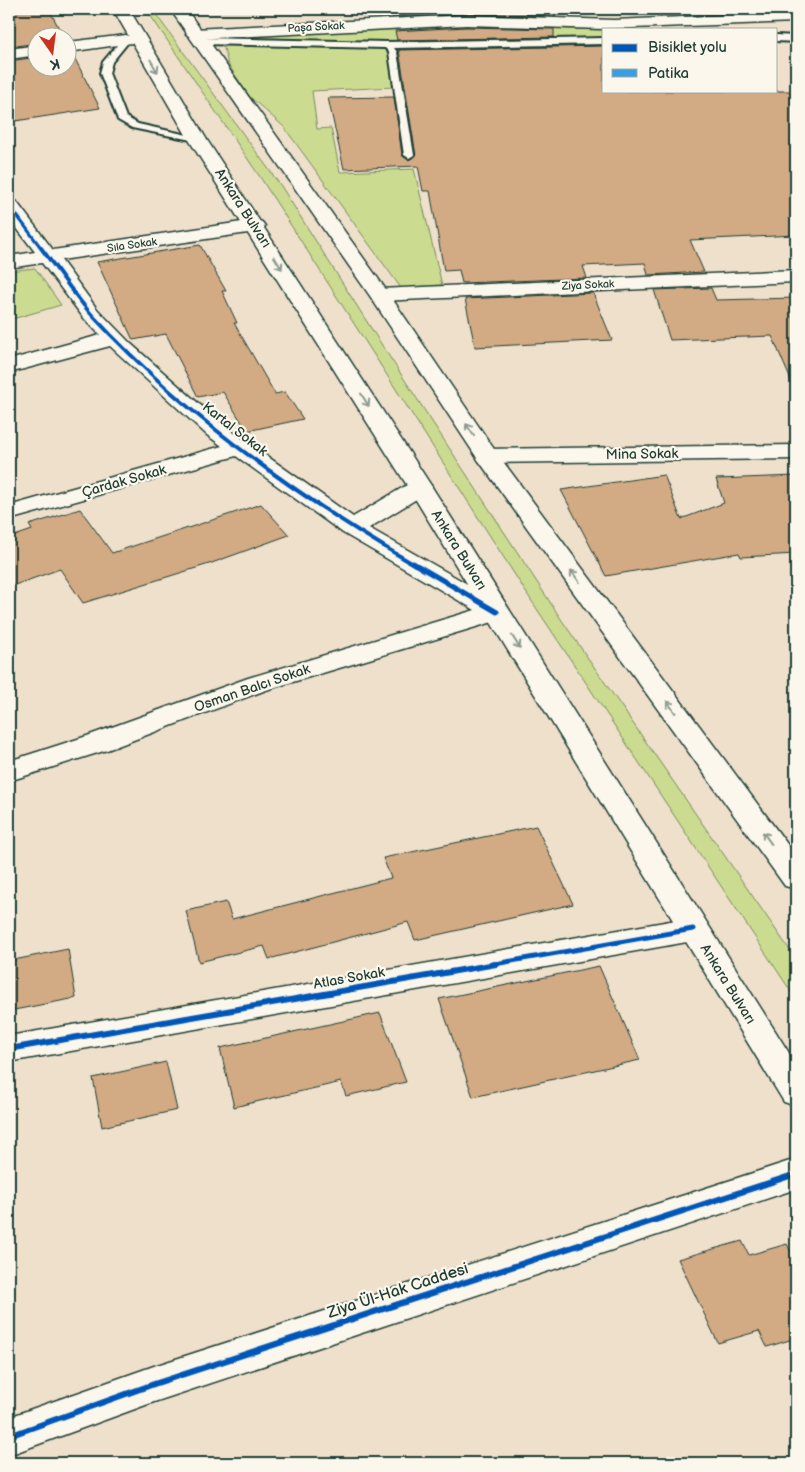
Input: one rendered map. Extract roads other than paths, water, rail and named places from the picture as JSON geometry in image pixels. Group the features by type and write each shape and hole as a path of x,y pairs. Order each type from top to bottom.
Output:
{"street":[{"name":"Ankara Bulvarı","path":"121,9 198,140 255,226 420,487 796,1092"},
{"path":"178,9 380,295 487,456 796,878"},
{"path":"420,9 439,21"},
{"path":"613,9 614,25"},
{"name":"Paşa Sokak","path":"197,38 439,21 495,20 614,25 796,17"},
{"path":"78,46 126,40"},
{"path":"9,54 28,51"},
{"name":"Kartal Sokak","path":"9,205 90,313 114,338 208,424 352,528 497,612"},
{"name":"Sıla Sokak","path":"9,262 48,258 255,226"},
{"name":"Ziya Sokak","path":"380,295 796,276"},
{"path":"9,367 114,338"},
{"name":"Çardak Sokak","path":"9,513 239,448"},
{"name":"Mina Sokak","path":"487,456 796,452"},
{"path":"352,528 420,487"},
{"name":"Osman Balcı Sokak","path":"9,771 97,743 257,684 497,612"},
{"name":"Atlas Sokak","path":"9,1049 693,929"},
{"name":"Ziya Ül-Hak Caddesi","path":"9,1436 154,1384 796,1174"}],"lane":[{"path":"197,38 387,46 602,41"},
{"path":"778,38 796,39"},
{"path":"126,40 111,56 103,70 104,81 121,112 121,118 135,126 198,140"},
{"path":"387,46 393,52 409,156"}]}
